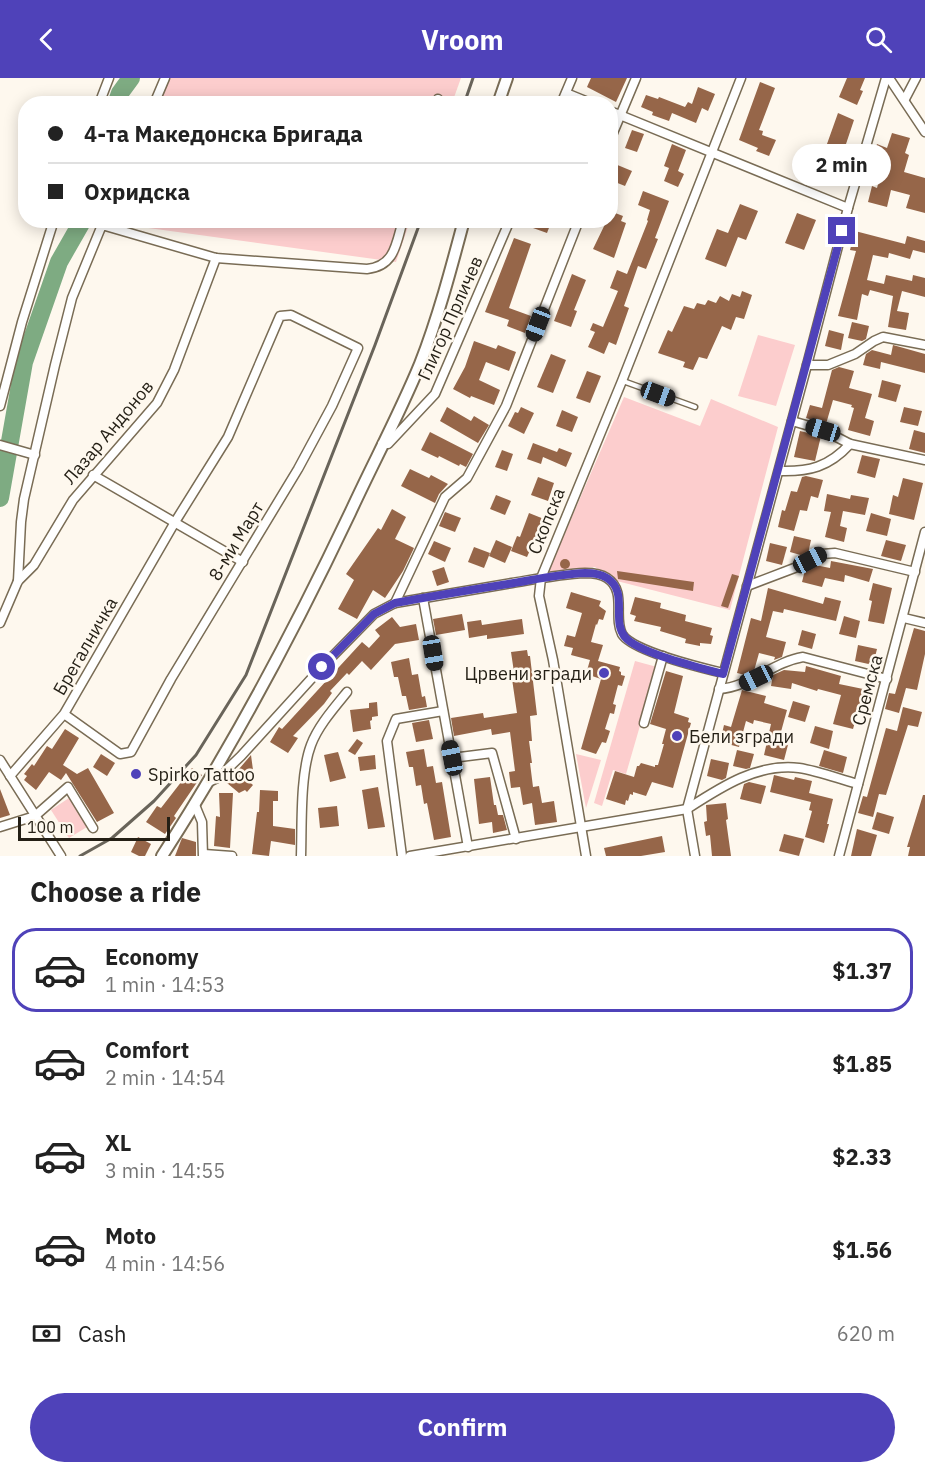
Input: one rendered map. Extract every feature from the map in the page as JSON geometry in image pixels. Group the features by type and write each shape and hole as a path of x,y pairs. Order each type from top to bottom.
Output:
{"street":[{"path":"102,96 109,78"},
{"path":"157,96 165,78"},
{"path":"501,96 507,78"},
{"path":"565,96 572,78"},
{"path":"618,122 636,78"},
{"name":"Скопска","path":"586,856 539,596 541,578 622,381 741,78"},
{"path":"888,78 925,132"},
{"path":"695,856 687,809 848,208 888,78"},
{"path":"904,99 915,78"},
{"path":"566,93 573,96"},
{"path":"618,114 848,208"},
{"path":"0,406 22,322 51,228"},
{"name":"Лазар Андонов","path":"0,623 18,581 21,522 72,298 101,228"},
{"name":"Лазар Андонов","path":"119,228 216,258 360,269 381,266 391,257 400,228"},
{"path":"162,856 209,782 272,671 321,575 420,365 443,299 462,228"},
{"name":"Глигор Прличев","path":"382,444 388,444 435,394 507,228"},
{"path":"395,603 445,497 467,478 506,406 576,228"},
{"name":"Лазар Андонов","path":"18,581 34,566 63,515 93,475 158,403 166,388 216,258"},
{"name":"Брегалничка","path":"10,776 64,714 175,522 228,437 280,315"},
{"name":"8-ми Март","path":"64,714 120,754 130,752 171,679 298,470 332,406 358,348 291,315 280,315"},
{"path":"807,365 828,365 855,354 883,337 925,345"},
{"path":"792,421 823,430 850,444 925,460"},
{"path":"779,471 801,471 817,467 839,457 850,444"},
{"path":"0,445 35,455"},
{"path":"93,475 243,562"},
{"name":"Сремска","path":"839,856 925,532"},
{"path":"747,586 797,567 822,554 835,553 915,572"},
{"path":"209,782 219,777 241,756 374,614 395,603 541,578 586,573 607,578 615,587 618,594 620,627 630,642 663,656 723,674"},
{"path":"423,598 442,711 476,856"},
{"path":"904,618 925,623"},
{"path":"644,723 663,656"},
{"path":"718,689 739,686 793,658 803,657 887,680"},
{"path":"301,856 304,781 311,745 347,692"},
{"path":"402,856 387,741 396,719 442,711"},
{"path":"452,758 492,753 516,839"},
{"path":"0,760 61,856"},
{"path":"410,856 687,809 722,787 764,769 799,768 858,784"},
{"path":"0,827 35,816 68,787 93,828"},
{"path":"195,805 202,822 204,855 232,856"}],"lane":[{"path":"622,381 695,407"}],"shaded area":[{"path":"166,78 461,78 455,96 159,96"},
{"path":"148,228 408,228 396,262"},
{"path":"758,335 795,345 776,406 738,396"},
{"path":"624,397 700,426 711,399 778,427 730,610 613,580 595,567 548,572"},
{"path":"635,661 657,667 626,774 613,770 602,806 594,803"},
{"path":"576,754 601,760 586,808"},
{"path":"69,798 87,827 69,838 51,810"}],"building":[{"path":"591,78 627,78 618,98 604,96 587,87"},
{"path":"847,78 865,78 857,105 839,97"},
{"path":"760,82 775,88 759,130 763,131 762,135 776,140 769,156 756,151 758,148 739,140"},
{"path":"698,87 715,94 708,111 702,108 696,123 672,113 669,121 652,115 653,112 641,107 646,95 658,99 659,97 685,107 688,102 692,104"},
{"path":"838,113 854,120 844,150 834,149 823,179 796,169 803,151 822,158"},
{"path":"632,130 644,134 637,152 625,148"},
{"path":"892,133 910,138 905,153 909,155 904,172 925,178 925,213 906,208 910,195 891,190 887,207 868,202 872,186 877,188 883,164 871,161 877,144 887,148"},
{"path":"672,144 686,150 678,171 684,174 678,187 664,181 669,168 664,166"},
{"path":"618,165 632,171 625,186 618,183"},
{"path":"643,191 669,201 646,269 638,266 624,306 629,308 616,345 609,342 604,354 588,347 595,332 590,330 593,323 603,327 618,291 610,288 617,270 627,274 648,221 650,210 638,205"},
{"path":"740,204 758,211 746,240 738,237 726,267 705,259 717,229 728,233"},
{"path":"797,213 816,220 804,250 785,243"},
{"path":"618,214 623,216 621,221 626,223 614,258 593,249 603,228 618,228"},
{"path":"533,228 549,228 547,233"},
{"path":"855,231 905,244 907,236 925,241 925,253 913,250 910,259 889,253 888,258 873,255 867,280 884,284 886,275 912,281 913,275 925,278 925,297 902,291 897,311 909,313 906,330 888,327 893,296 870,290 868,296 862,294 857,320 838,316 856,251 850,250"},
{"path":"514,238 531,244 509,308 531,316 525,333 507,326 509,320 485,312"},
{"path":"572,274 586,280 574,310 577,311 571,327 554,321"},
{"path":"742,291 752,295 744,319 736,317 731,330 722,326 707,359 699,357 693,370 683,367 685,362 658,353 668,330 672,332 684,306 694,309 697,303 705,305 708,300 716,303 720,296 729,301 732,294 740,297"},
{"path":"852,322 869,326 866,339 862,341 848,338"},
{"path":"829,330 844,334 841,350 825,346"},
{"path":"474,341 496,349 498,345 516,352 509,371 486,362 479,380 500,390 494,405 471,396 470,398 453,389 465,367"},
{"path":"893,345 925,354 925,373 881,362 880,369 863,365 866,354 872,350 891,355"},
{"path":"551,354 566,360 553,393 537,387"},
{"path":"839,367 854,371 849,388 872,394 865,418 874,421 870,436 848,430 854,408 851,407 852,405 833,400 826,424 806,418 810,405 822,408 832,370"},
{"path":"587,371 601,376 590,403 576,398"},
{"path":"882,380 901,385 896,402 878,397"},
{"path":"447,407 471,421 474,416 489,425 478,443 440,421"},
{"path":"521,407 534,413 524,434 508,426 515,412 518,413"},
{"path":"904,407 922,411 918,426 900,422"},
{"path":"562,410 578,417 572,432 556,426"},
{"path":"914,430 925,433 925,453 909,449"},
{"path":"800,431 821,436 815,461 794,457"},
{"path":"430,432 473,454 466,467 421,450"},
{"path":"533,443 557,452 559,448 572,453 566,467 543,457 541,464 527,459"},
{"path":"502,450 513,454 507,471 495,467"},
{"path":"862,455 880,459 875,478 857,473"},
{"path":"410,469 429,478 431,475 448,484 435,503 401,486"},
{"path":"538,477 554,483 548,501 531,495"},
{"path":"802,477 823,480 818,498 811,496 807,511 800,510 794,531 778,527 782,510 785,511 791,491 797,492"},
{"path":"903,478 923,483 914,520 889,514 893,495 898,497"},
{"path":"827,494 850,499 851,495 869,498 865,515 843,511 840,526 847,528 844,542 825,537 831,512 824,511"},
{"path":"496,495 511,501 505,515 490,509"},
{"path":"392,509 406,517 395,539 414,548 403,571 385,598 373,590 357,619 338,609 354,580 346,574 378,528 381,530"},
{"path":"445,512 461,518 455,532 439,526"},
{"path":"529,513 544,519 527,557 511,551 517,536 520,537"},
{"path":"871,513 891,519 887,536 866,531"},
{"path":"794,536 811,540 808,554 804,556 790,552"},
{"path":"496,540 512,547 505,563 489,556"},
{"path":"886,540 906,545 901,561 881,556"},
{"path":"434,541 451,548 445,562 428,554"},
{"path":"770,543 787,547 782,565 766,561"},
{"path":"474,547 490,553 484,568 468,562"},
{"path":"565,559 569,560 569,568 565,569 561,568 560,564 561,560"},
{"path":"831,561 873,569 869,582 845,575 844,582 825,578 822,587 802,582 805,570 815,565 830,568"},
{"path":"444,567 449,582 437,586 432,571"},
{"path":"617,571 694,582 693,591 618,579"},
{"path":"732,574 739,576 728,608 721,606"},
{"path":"873,583 892,588 884,624 868,621"},
{"path":"768,588 823,604 825,597 841,601 836,621 784,609 783,613 773,611 766,637 786,642 782,657 774,660 775,657 759,653 754,671 745,675 737,673 751,618 761,621"},
{"name":"Црвени згради","path":"571,592 601,601 599,606 606,611 603,620 599,619 596,624 591,642 603,645 598,661 620,667 621,675 625,676 622,686 618,685 613,704 616,705 614,714 610,713 605,729 610,731 606,743 602,742 596,754 581,749 601,679 586,674 590,660 571,655 573,648 564,646 567,635 575,637 582,613 566,608"},
{"path":"635,597 661,603 660,608 686,615 685,621 712,628 711,644 700,643 700,646 685,643 686,639 660,631 661,627 634,621 636,616 630,614"},
{"path":"462,614 465,630 436,635 433,619"},
{"path":"844,616 860,621 856,638 839,634"},
{"path":"392,617 400,627 416,624 419,640 395,644 371,670 362,661 349,675 347,673 330,691 332,693 324,704 293,736 298,738 288,753 270,742 279,727 282,729 362,642 369,648 380,636 375,630"},
{"path":"522,619 524,634 487,639 487,635 469,638 467,622 481,620 482,625"},
{"path":"914,628 925,631 925,654 917,690 906,688 899,713 885,709 889,693 895,694"},
{"path":"802,630 816,634 812,649 798,645"},
{"path":"858,645 877,649 873,665 855,661"},
{"path":"527,650 530,656 537,715 530,716 532,741 529,741 533,787 539,786 542,803 554,801 557,822 535,825 532,803 523,805 520,787 511,788 509,772 515,771 510,732 492,735 491,729 454,736 451,718 483,713 484,718 517,713 511,652"},
{"path":"409,658 412,675 418,674 422,697 425,696 427,707 409,710 406,696 402,696 398,677 394,677 391,662"},
{"path":"806,666 841,676 839,684 868,690 865,704 859,708 853,729 833,724 841,695 818,689 817,691 792,683 791,689 771,686 773,675 784,670 805,672"},
{"name":"Бели згради","path":"666,671 683,676 674,713 689,718 688,722 691,723 673,788 652,782 646,796 633,792 625,805 606,799 615,771 634,777 637,766 641,763 655,767 658,765 666,729 650,724"},
{"path":"742,690 766,696 764,703 787,710 779,739 789,741 784,760 764,755 771,724 754,720 753,724 746,721 739,747 720,742 724,725 731,727"},
{"path":"793,701 810,706 805,722 788,717"},
{"path":"377,702 378,716 372,717 371,729 353,732 350,710 369,708 369,703"},
{"path":"903,707 922,712 918,727 908,725 886,795 879,794 873,817 858,813 863,796 867,797 886,728 897,731"},
{"path":"429,720 433,739 416,742 412,723"},
{"path":"815,726 833,731 829,749 810,743"},
{"path":"65,729 79,738 63,765 77,774 88,768 114,813 97,822 66,773 61,780 49,772 36,790 24,780 27,776 24,774 32,764 34,766 47,746 52,749"},
{"path":"357,739 363,743 355,755 348,751"},
{"path":"424,749 427,767 433,766 436,783 442,782 451,837 434,840 421,785 416,786 413,767 409,767 406,752"},
{"path":"737,750 754,754 750,768 733,766"},
{"path":"824,750 847,757 843,773 819,766"},
{"path":"338,752 346,778 330,782 324,755"},
{"path":"101,754 115,763 107,776 93,767"},
{"path":"251,755 253,770 245,778 253,785 247,792 245,790 239,793 227,783"},
{"path":"375,755 376,769 360,771 358,757"},
{"path":"711,759 729,763 726,778 722,780 707,776"},
{"path":"192,768 202,775 174,816 176,818 165,834 146,822 157,806 161,808"},
{"path":"774,775 794,780 795,777 812,781 809,793 833,799 824,843 805,837 812,811 809,810 811,802 770,792"},
{"path":"490,777 494,805 496,805 498,815 503,815 507,830 493,833 492,822 479,824 474,779"},
{"path":"749,782 766,786 761,804 740,799 744,784"},
{"path":"378,787 385,827 368,829 362,790"},
{"path":"0,789 10,815 0,818"},
{"path":"260,790 278,791 278,801 273,801 273,826 295,829 295,845 271,841 269,856 252,854"},
{"path":"219,793 233,793 230,848 214,846 216,816 220,817"},
{"path":"923,795 925,795 925,856 908,856 910,847 907,847"},
{"path":"726,803 731,856 712,856 710,835 706,836 704,822 707,821 706,805"},
{"path":"337,806 339,826 320,828 318,808"},
{"path":"877,812 894,817 889,834 872,829"},
{"path":"857,829 877,835 871,856 851,856"},
{"path":"784,834 804,839 799,856 779,851"},
{"path":"662,836 665,852 641,856 606,856 604,848"},
{"path":"138,837 151,844 145,856 131,852"},
{"path":"182,838 196,842 196,856 175,856"}],"waterway":[{"path":"119,96 131,78"},
{"path":"0,498 24,362 59,262 78,228"}],"railway":[{"path":"467,96 473,78"},
{"path":"80,856 112,838 154,801 196,755 246,675 375,345 418,228"}],"place":[{"name":"Црвени згради","path":"604,673"},
{"name":"Бели згради","path":"677,736"},
{"name":"Spirko Tattoo","path":"136,774"}],"route":[{"path":"322,667 374,614 395,603 541,578 586,573 607,578 612,582 618,594 620,627 625,638 630,642 663,656 723,674 842,231"}]}
